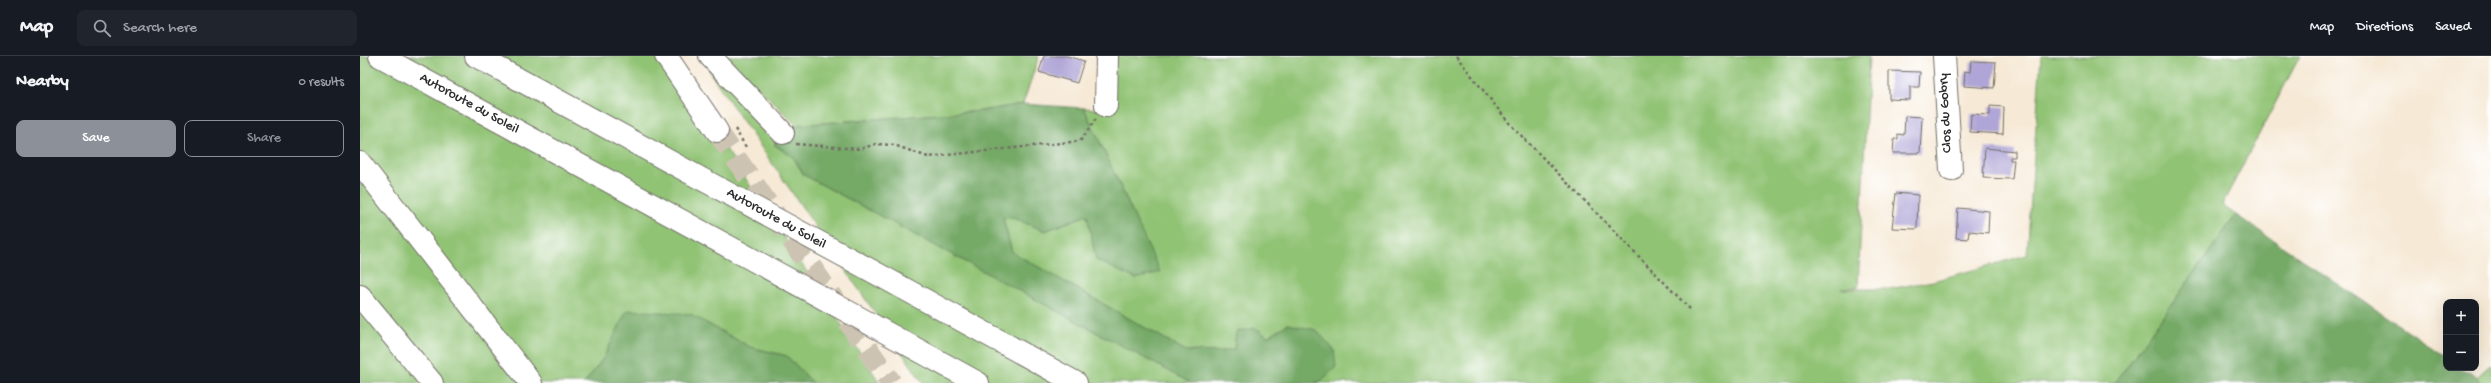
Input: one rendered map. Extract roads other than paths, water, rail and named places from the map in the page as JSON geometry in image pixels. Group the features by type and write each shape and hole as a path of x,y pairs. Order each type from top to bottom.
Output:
{"main road":[{"name":"Autoroute du Soleil","path":"380,56 978,383"},
{"name":"Autoroute du Soleil","path":"476,56 1076,383"},
{"path":"666,56 717,131"},
{"path":"710,56 783,133"},
{"path":"1106,106 1107,56"},
{"name":"Clos du Gobry","path":"1944,56 1951,170"},
{"path":"360,163 531,383"},
{"path":"360,296 432,383"}],"tunnel":[{"path":"717,131 891,383"}]}
